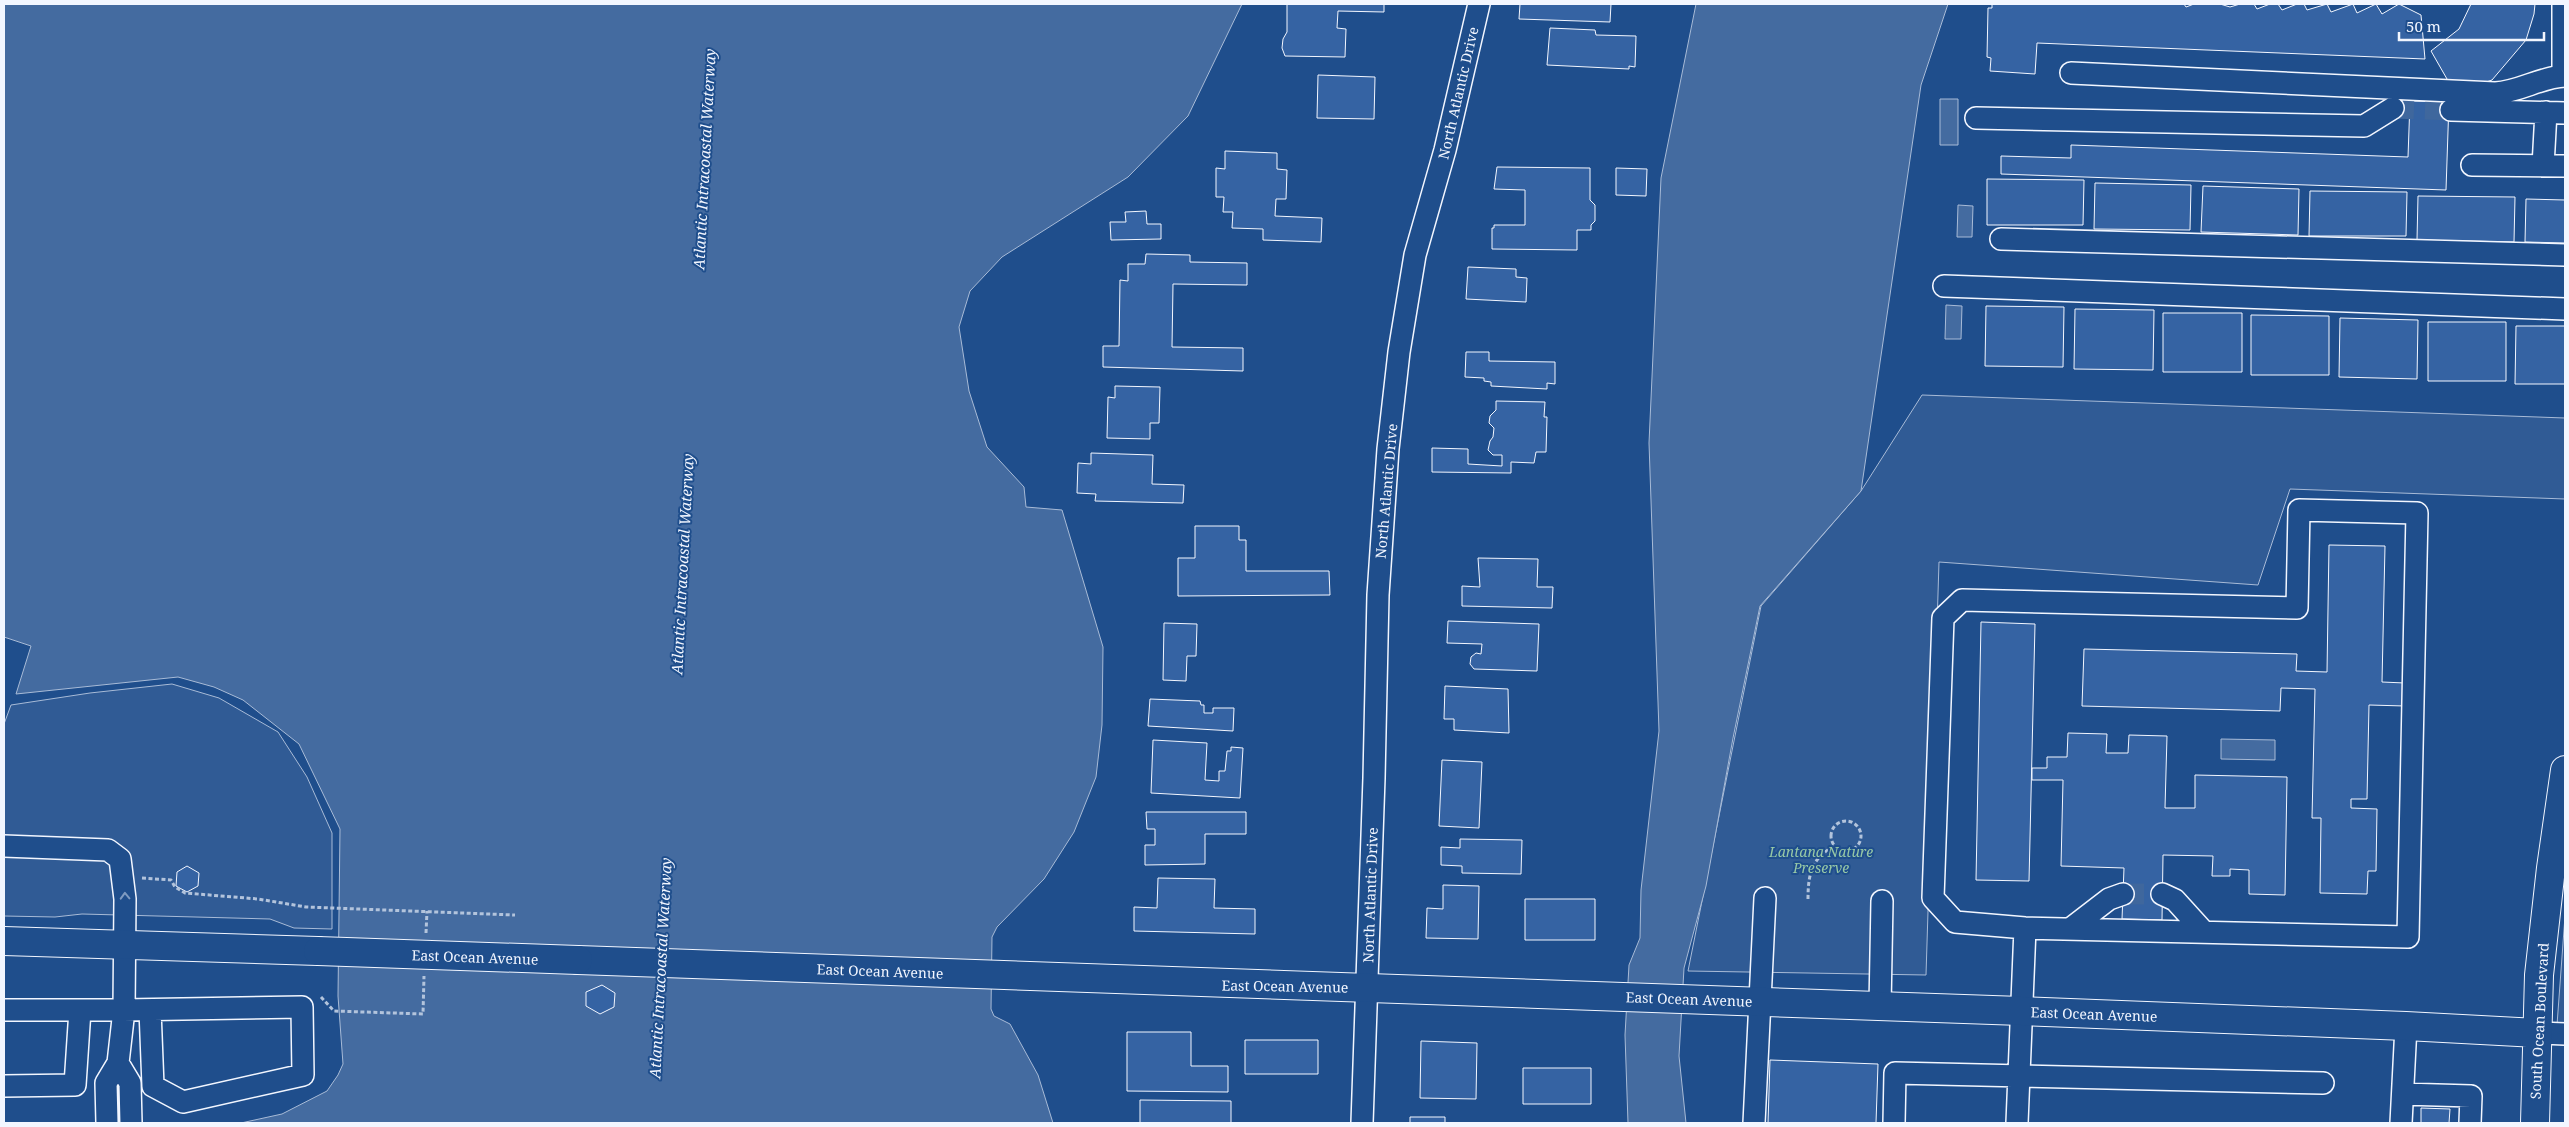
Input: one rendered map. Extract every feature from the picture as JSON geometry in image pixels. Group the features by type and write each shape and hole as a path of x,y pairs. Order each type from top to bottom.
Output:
{"main road":[{"name":"South Ocean Boulevard","path":"2535,1123 2540,965 2565,770"},
{"name":"East Ocean Avenue","path":"4,941 1367,987 2406,1026 2537,1033"}],"street":[{"name":"North Atlantic Drive","path":"1362,1123 1378,595 1388,449 1399,352 1415,255 1445,150 1479,4"},
{"path":"2071,73 2495,94 2517,91 2543,80 2564,76 2563,4"},
{"path":"1976,118 2364,126 2393,108"},
{"path":"2451,110 2556,113 2543,166"},
{"path":"2472,165 2565,166"},
{"path":"2001,239 2565,255"},
{"path":"1944,286 2565,309"},
{"path":"2299,510 2417,513 2408,937 2025,928 1955,922 1933,898 1943,618 1962,600 2297,608 2299,510"},
{"path":"4,846 108,850 120,859 124,877 124,1010 118,1062 106,1083 107,1123"},
{"path":"2070,929 2108,899 2123,894"},
{"path":"2162,894 2175,900 2204,932"},
{"path":"1754,1123 1765,898"},
{"path":"1880,1006 1882,901"},
{"path":"2017,1123 2025,928"},
{"path":"4,1010 302,1007 303,1075 183,1102 153,1086 150,1010"},
{"path":"4,1086 74,1085 80,1010"},
{"path":"2401,1123 2406,1026"},
{"name":"East Ocean Avenue","path":"2537,1033 2565,1034"},
{"path":"118,1062 130,1083 131,1123"},
{"path":"1894,1123 1895,1074 2323,1083"},
{"path":"2402,1094 2471,1096 2470,1123"}],"path":[{"path":"1808,899 1809,877 1812,866 1824,852 1835,846 1848,850 1856,847 1860,839 1857,826 1844,821 1836,825 1831,833 1835,846"},
{"path":"124,877 171,880 175,888 185,893 258,899 306,907 515,915"},
{"path":"426,939 427,911"},
{"path":"315,991 334,1010 423,1014 424,968"}],"shaded area":[{"name":"Lantana Nature Preserve","path":"1922,395 2565,418 2565,499 2290,489 2258,585 1939,562 1926,975 1688,971 1761,606 1861,491"},
{"path":"172,684 219,698 278,732 307,777 332,833 332,929 294,928 270,919 82,914 55,917 4,916 4,724 11,705 90,693"},
{"path":"2565,916 2565,1025 2557,1025"}],"water":[{"name":"Atlantic Intracoastal Waterway","path":"4,4 1242,4 1188,116 1128,177 1002,257 970,291 959,327 969,391 987,447 1024,487 1026,507 1062,510 1103,647 1102,725 1096,777 1074,832 1044,879 997,927 992,937 991,1009 994,1016 1010,1024 1038,1075 1053,1123 241,1123 282,1114 327,1091 343,1064 338,996 340,829 299,744 243,700 214,687 178,677 16,694 31,646 4,637"},
{"path":"1696,4 1948,4 1921,85 1861,491 1760,606 1733,738 1706,886 1684,968 1679,1056 1686,1123 1628,1123 1625,1035 1629,965 1640,938 1641,890 1659,731 1649,443 1661,178"},
{"path":"1940,99 1958,99 1958,145 1940,145"},
{"path":"1958,205 1973,206 1972,237 1957,237"},
{"path":"1946,305 1962,306 1961,339 1945,339"},
{"path":"2221,739 2275,740 2275,760 2221,759"}],"building":[{"path":"1287,4 1384,4 1384,12 1338,11 1337,28 1346,29 1345,57 1285,56 1282,48 1283,39 1287,32"},
{"path":"1520,4 1611,4 1610,22 1519,19"},
{"path":"1992,4 2184,4 2186,7 2194,4 2220,4 2230,7 2240,4 2254,4 2257,9 2270,4 2278,4 2282,10 2297,4 2304,4 2307,10 2327,4 2331,12 2353,4 2357,13 2376,4 2382,14 2399,4 2421,15 2425,59 2037,43 2035,74 1990,71 1991,58 1987,57 1988,8 1992,8"},
{"path":"2471,4 2535,4 2526,40 2492,80 2478,85 2451,86 2431,51 2459,29"},
{"path":"1550,28 1595,30 1596,35 1636,36 1635,67 1629,66 1629,69 1547,65"},
{"path":"1318,75 1375,77 1374,119 1317,118"},
{"path":"2410,101 2449,102 2446,190 2001,174 2001,156 2071,158 2071,145 2408,157"},
{"path":"1225,151 1277,153 1277,169 1287,170 1286,199 1276,199 1275,216 1322,218 1321,242 1263,240 1263,229 1232,228 1233,212 1223,212 1224,197 1216,197 1216,168 1225,169"},
{"path":"1497,167 1590,168 1590,200 1595,205 1595,221 1591,225 1591,230 1577,230 1577,250 1492,249 1492,228 1494,228 1494,225 1525,225 1525,190 1494,189"},
{"path":"1616,168 1647,169 1646,196 1616,195"},
{"path":"1987,179 2084,180 2083,225 1987,225"},
{"path":"2095,183 2191,185 2190,230 2094,229"},
{"path":"2203,186 2299,189 2298,235 2201,232"},
{"path":"2310,191 2407,192 2406,236 2309,236"},
{"path":"2418,196 2515,197 2514,242 2417,240"},
{"path":"2526,199 2565,200 2565,243 2525,242"},
{"path":"1146,211 1147,224 1161,224 1161,239 1111,240 1110,222 1126,222 1125,212"},
{"path":"1146,254 1190,255 1190,262 1247,263 1247,285 1173,284 1172,347 1243,348 1243,371 1103,367 1103,346 1119,346 1120,280 1128,281 1128,264 1145,264"},
{"path":"1468,267 1516,269 1516,277 1527,278 1526,302 1466,299"},
{"path":"1986,306 2064,307 2063,367 1985,366"},
{"path":"2075,309 2154,310 2153,370 2074,369"},
{"path":"2163,313 2242,313 2242,372 2163,372"},
{"path":"2251,315 2329,316 2329,375 2251,375"},
{"path":"2340,318 2418,320 2417,379 2339,377"},
{"path":"2428,322 2506,322 2506,381 2428,381"},
{"path":"2516,326 2565,326 2565,384 2515,384"},
{"path":"1466,352 1489,352 1489,361 1555,362 1555,384 1547,383 1547,389 1491,386 1491,382 1484,381 1484,378 1465,377"},
{"path":"1115,386 1160,387 1159,423 1150,423 1150,439 1107,438 1108,397 1115,398"},
{"path":"1496,401 1545,402 1544,417 1547,417 1546,452 1536,452 1534,463 1511,462 1511,473 1432,472 1432,448 1468,449 1468,464 1502,466 1502,455 1493,455 1488,450 1494,428 1489,423 1490,416 1496,410"},
{"path":"1091,453 1153,455 1152,484 1184,485 1183,503 1095,501 1096,494 1077,493 1078,463 1091,464"},
{"path":"1195,526 1239,526 1239,540 1246,540 1246,571 1329,571 1330,595 1178,596 1178,558 1195,558"},
{"path":"2329,545 2385,546 2382,682 2405,683 2405,706 2369,705 2367,799 2351,799 2351,808 2377,809 2376,871 2368,871 2367,894 2320,893 2321,818 2312,818 2315,689 2281,688 2280,711 2082,706 2084,649 2297,654 2296,671 2327,672"},
{"path":"1478,558 1538,559 1537,587 1553,587 1552,608 1462,606 1462,586 1480,587"},
{"path":"1448,621 1539,624 1537,671 1474,669 1470,664 1471,657 1476,653 1481,654 1482,644 1447,643"},
{"path":"1981,622 2035,624 2029,881 1976,880"},
{"path":"1164,623 1197,624 1196,656 1187,656 1186,681 1163,680"},
{"path":"1445,686 1508,689 1509,733 1454,730 1454,719 1444,719"},
{"path":"1150,699 1200,701 1201,705 1204,705 1204,713 1213,713 1213,708 1234,708 1233,731 1148,726"},
{"path":"2068,733 2107,734 2106,753 2128,753 2129,735 2167,736 2165,808 2195,808 2195,775 2287,777 2285,895 2249,894 2249,870 2230,869 2230,876 2212,876 2213,856 2163,855 2162,920 2122,919 2124,868 2061,866 2063,780 2032,780 2032,768 2047,768 2047,757 2067,757"},
{"path":"1153,740 1207,743 1205,780 1219,781 1219,771 1225,771 1227,751 1231,751 1231,747 1243,748 1240,798 1151,793"},
{"path":"1442,760 1482,762 1479,828 1439,826"},
{"path":"1146,812 1246,812 1246,834 1205,834 1205,864 1145,865 1145,845 1155,845 1155,829 1147,829"},
{"path":"1460,839 1522,840 1521,874 1462,873 1462,866 1441,865 1441,847 1460,848"},
{"path":"187,866 199,873 198,886 187,892 176,886 177,872"},
{"path":"1158,878 1215,879 1214,908 1255,909 1255,934 1134,931 1134,907 1157,908"},
{"path":"1443,885 1479,886 1478,939 1426,938 1427,908 1443,909"},
{"path":"1525,899 1595,899 1595,940 1525,940"},
{"path":"602,985 615,993 614,1007 600,1014 586,1006 586,992"},
{"path":"1127,1032 1191,1032 1191,1066 1228,1066 1228,1092 1127,1091"},
{"path":"1245,1040 1318,1040 1318,1074 1245,1074"},
{"path":"1421,1041 1477,1043 1476,1099 1420,1098"},
{"path":"1770,1060 1878,1064 1876,1123 1768,1123"},
{"path":"1523,1068 1591,1068 1591,1104 1523,1104"},
{"path":"1140,1100 1231,1101 1231,1123 1140,1123"},
{"path":"2421,1108 2450,1109 2449,1123 2421,1123"},
{"path":"1410,1117 1445,1117 1445,1123 1410,1123"}],"tunnel":[{"path":"2393,108 2451,110"},
{"path":"2123,894 2162,894"}]}
